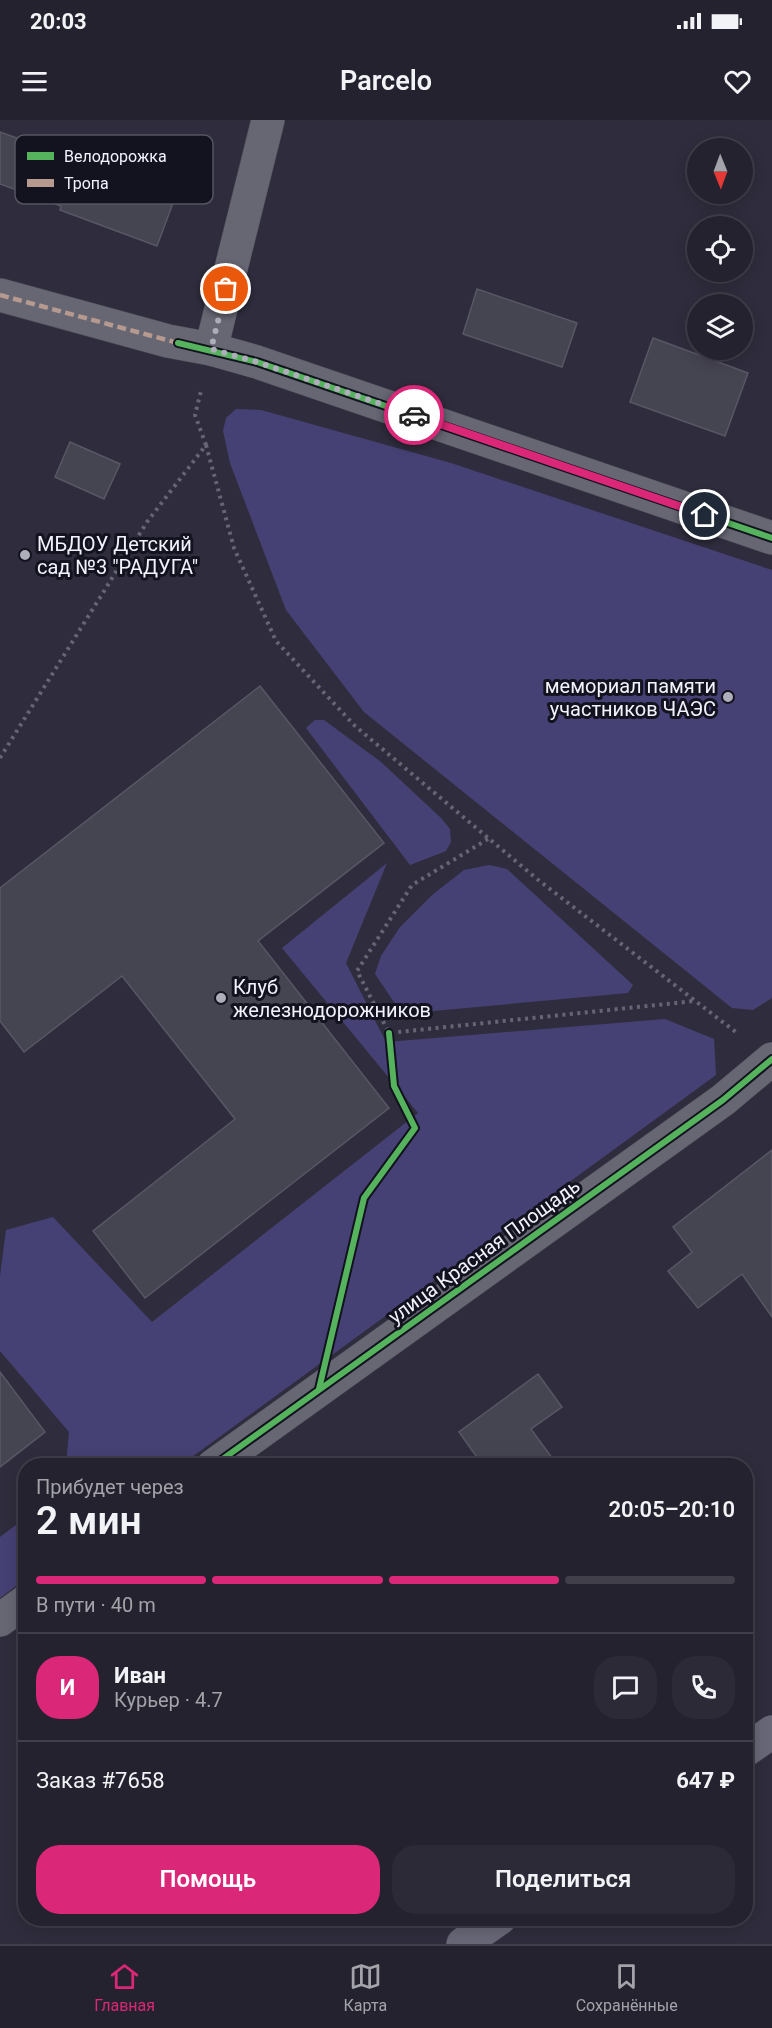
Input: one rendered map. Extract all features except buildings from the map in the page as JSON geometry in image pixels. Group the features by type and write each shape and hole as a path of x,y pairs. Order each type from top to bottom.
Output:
{"main road":[{"path":"753,1745 772,1732"},
{"path":"463,1944 489,1926"}],"street":[{"path":"211,349 268,120"},
{"path":"0,295 268,365 772,538"},
{"name":"улица Красная Площадь","path":"224,1458 723,1100 772,1060"},
{"path":"0,1620 18,1607"}],"path":[{"path":"211,349 195,415 206,445 234,549 276,641 355,726 488,839 772,1060"},
{"path":"0,758 147,522 206,445"},
{"path":"488,839 412,885 357,971 389,1033 695,1001"}],"shaded area":[{"path":"236,409 261,410 451,463 772,570 772,998 753,1010 732,1008 364,712 286,610 230,463 223,431 226,418"},
{"path":"315,720 324,720 381,762 441,818 450,829 451,842 446,851 410,865 306,728"},
{"path":"387,863 346,963 386,1042 665,1019 714,1039 716,1075 191,1458 67,1458 69,1432 0,1351 0,1276 6,1230 53,1217 152,1322 418,1113 282,948"},
{"path":"489,865 507,869 633,985 628,993 411,1013 396,1005 375,974 381,956 400,927 432,895 464,870"},
{"path":"18,1523 18,1584 0,1598 0,1537"}],"marked path":[{"path":"0,295 178,343"}],"cycle path":[{"path":"178,343 257,362 772,538"},
{"path":"319,1389 364,1198 415,1128 394,1086 389,1033"},
{"path":"224,1458 723,1100 772,1059"}],"way so far":[{"path":"226,289 211,349 257,362 414,415"}],"place":[{"name":"МБДОУ Детский сад №3 \"РАДУГА\"","path":"25,555"},
{"name":"мемориал памяти участников ЧАЭС","path":"728,697"},
{"name":"Клуб железнодорожников","path":"221,998"}],"route":[{"path":"414,415 705,515"}]}
